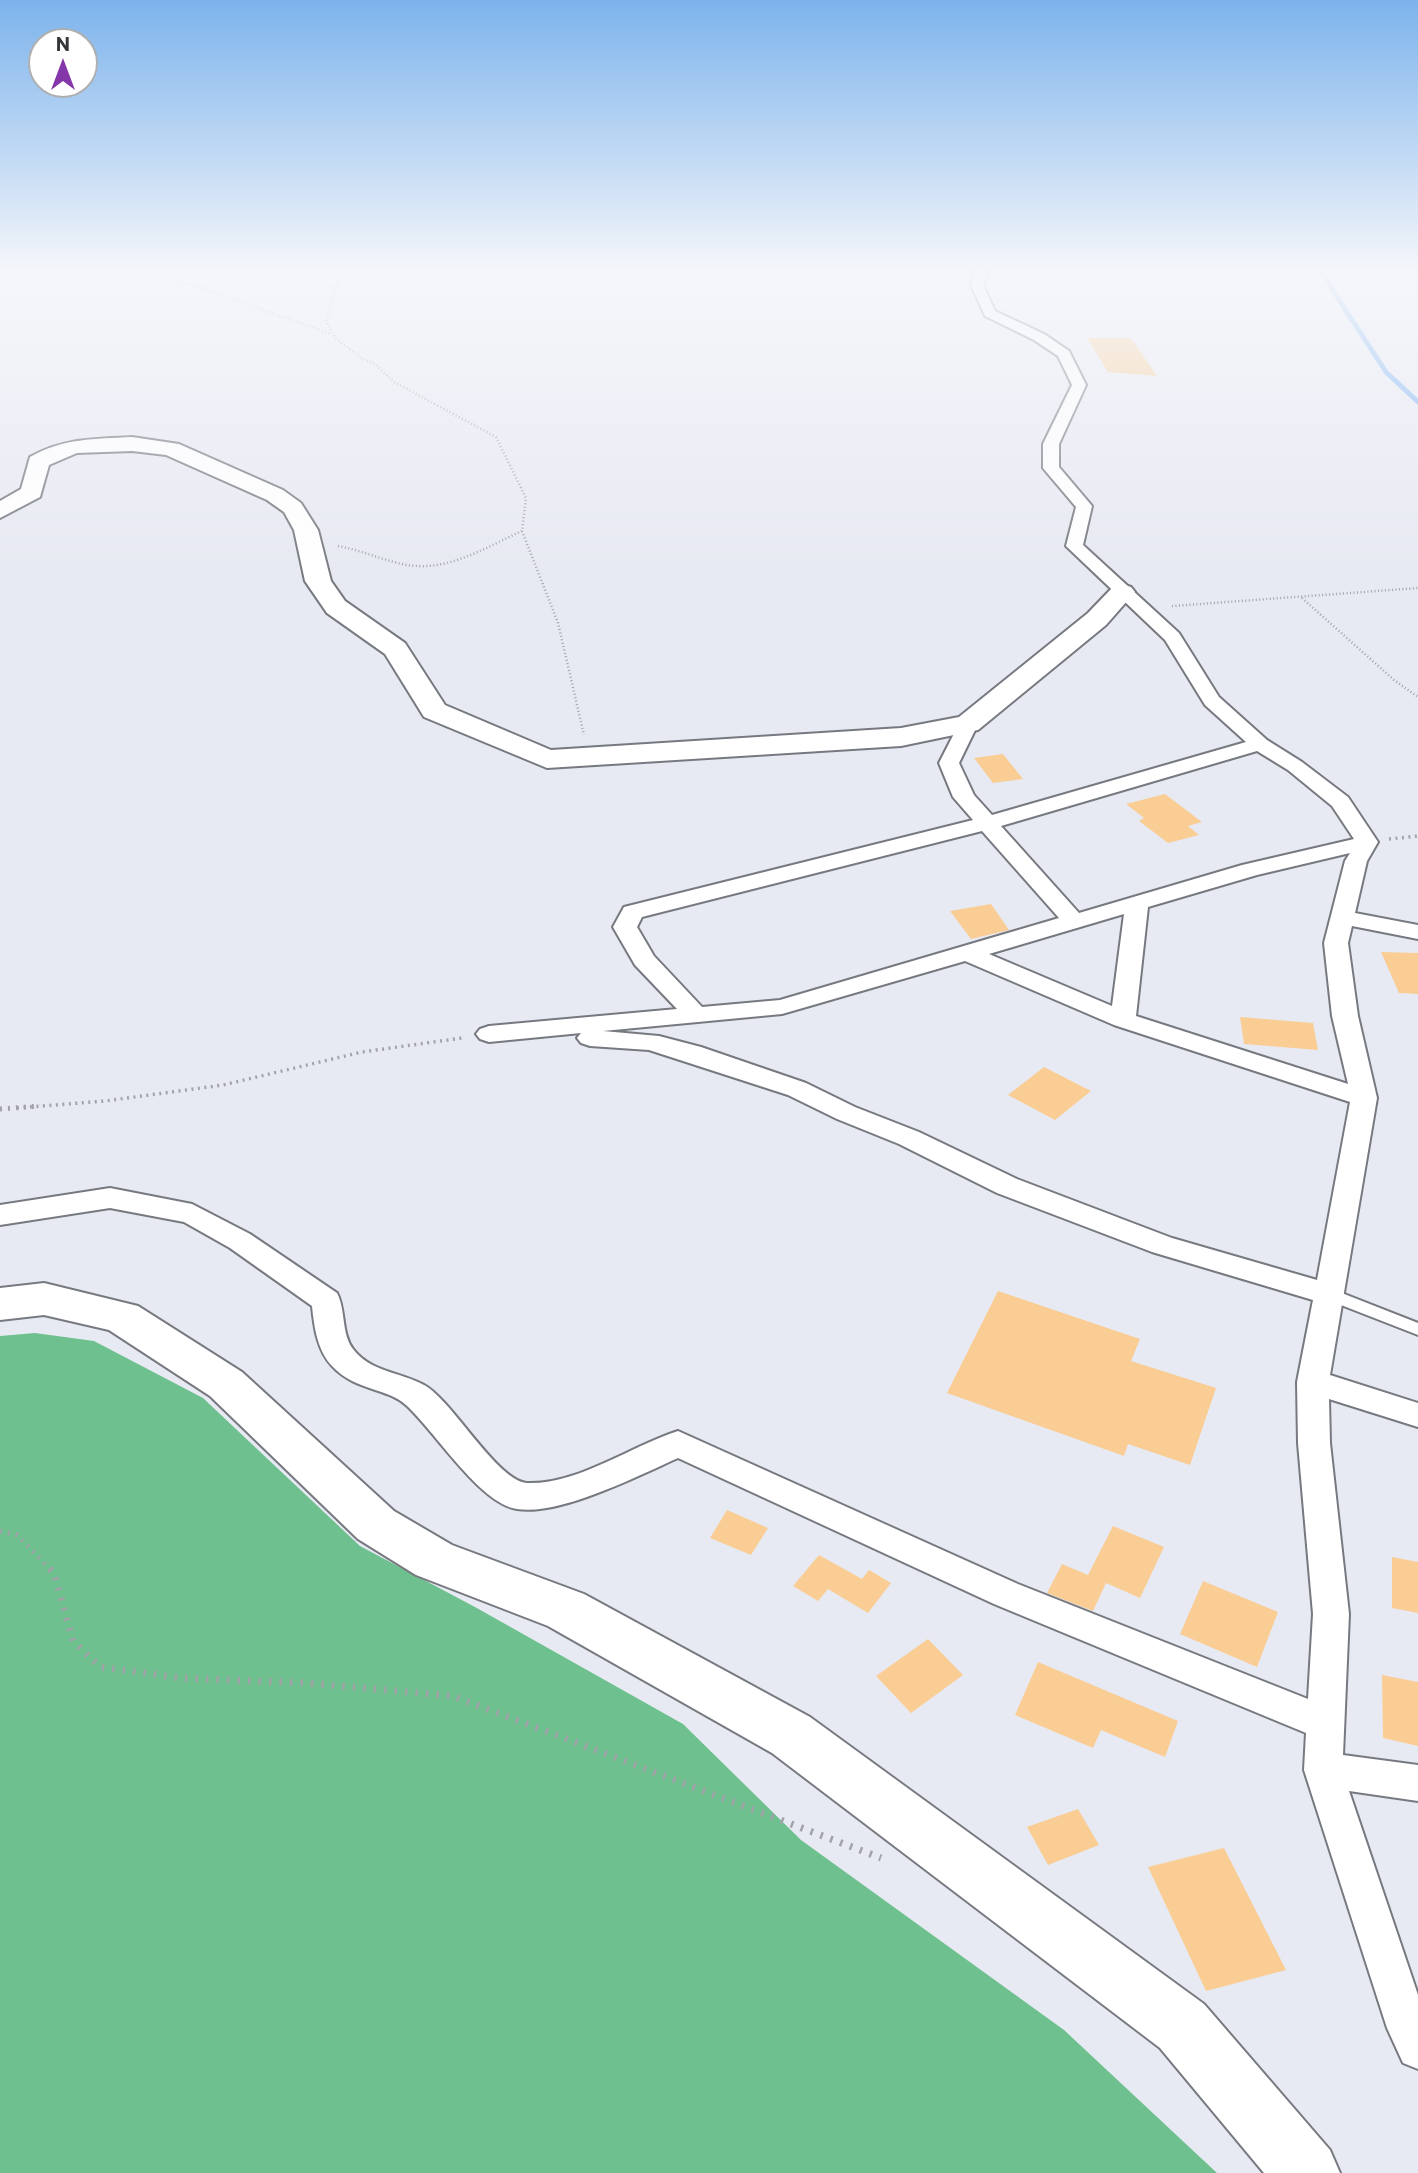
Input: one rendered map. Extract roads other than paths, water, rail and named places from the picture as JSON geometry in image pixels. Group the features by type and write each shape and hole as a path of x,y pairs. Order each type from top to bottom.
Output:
{"street":[{"path":"1072,370 1079,385 1051,444 1051,468 1084,506 1074,546 1172,637 1212,702 1260,744 1295,766 1340,802 1367,842"},
{"path":"0,511 32,492 38,463 55,452 76,446 132,444 171,449 275,495 293,508 308,542 318,581 337,607 395,649 434,710 547,759 901,737 968,723"},
{"path":"1074,920 964,797 948,763 968,723 1097,619 1131,600"},
{"path":"696,1015 644,960 625,927 632,912 987,823 1260,744"},
{"path":"1329,1294 1162,1245 1007,1186 909,1138 846,1113 797,1089 692,1053 650,1042 489,1034 782,1007 1250,870 1367,842"},
{"path":"1367,842 1356,861 1336,943 1345,1016 1364,1098 1313,1382 1314,1443 1331,1614 1322,1770 1408,2028 1418,2048"},
{"path":"1124,1020 1137,904"},
{"path":"1343,917 1403,932 1418,932"},
{"path":"966,953 1124,1020 1364,1098"},
{"path":"0,1214 110,1198 192,1214 240,1241 326,1301 330,1331 341,1356 362,1374 415,1394 494,1481 516,1496 546,1496 610,1474 678,1444 1006,1594 1325,1723"},
{"path":"15,1299 122,1317 226,1384 376,1525 423,1553 566,1610 792,1735 1182,2026 1307,2173"},
{"path":"1313,1382 1418,1415"},
{"path":"1322,1770 1418,1783"}],"lane":[{"path":"1329,1294 1418,1329"}],"waterway":[{"path":"1385,370 1418,402"}]}
